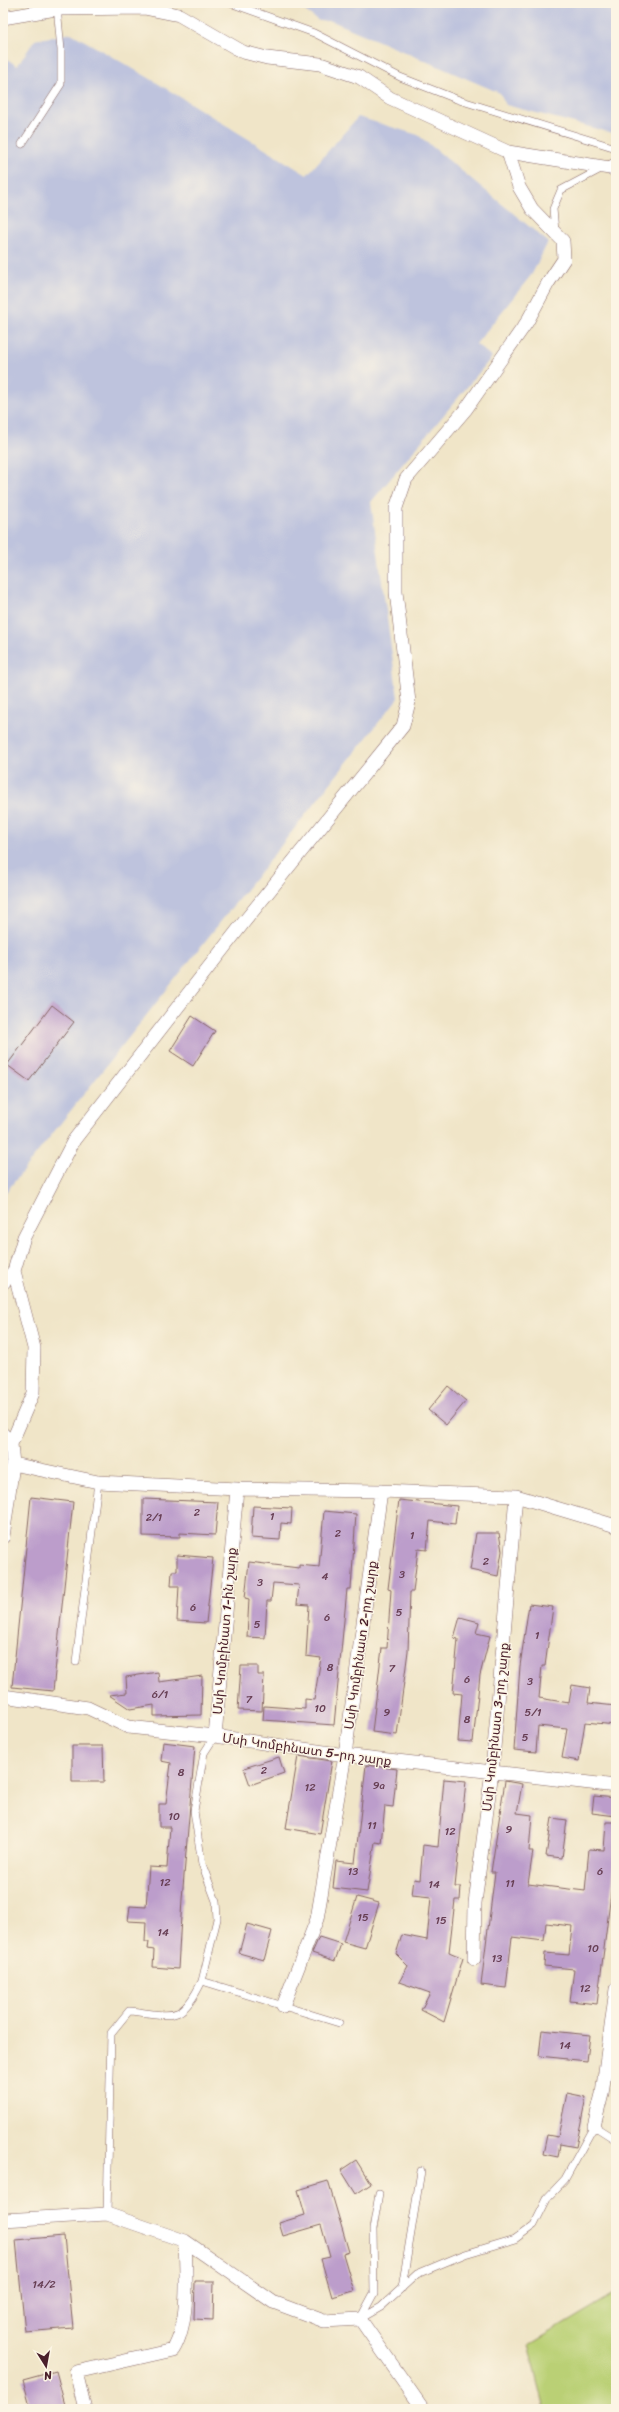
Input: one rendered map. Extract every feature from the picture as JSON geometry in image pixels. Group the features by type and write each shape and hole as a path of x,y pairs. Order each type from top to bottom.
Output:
{"street":[{"path":"3,18 58,6 144,8 179,15 243,52 267,58 320,64 359,77 390,98 508,152 610,168"},
{"path":"3,1283 14,1271 24,1237 74,1140 244,922 403,726 409,702 396,592 396,508 406,479 466,409 527,322 548,282 564,259 563,241 555,231 532,209 519,187 508,152"},
{"path":"3,1537 13,1464 7,1439 33,1393 34,1348 14,1271"},
{"path":"13,1464 98,1482 237,1489 381,1491 516,1496 616,1526"},
{"name":"Մսի Կոմբինատ 1-ին շարք","path":"215,1736 237,1489"},
{"name":"Մսի Կոմբինատ 2-րդ շարք","path":"283,2006 317,1919 345,1755 381,1491"},
{"name":"Մսի Կոմբինատ 3-րդ շարք","path":"474,1959 475,1903 492,1771 516,1496"},
{"name":"Մսի Կոմբինատ 5-րդ շարք","path":"3,1696 88,1708 128,1727 215,1736 345,1755 616,1786"},
{"path":"594,2126 602,2094 616,1989"},
{"path":"3,2220 107,2214 185,2241 273,2302 324,2321 360,2319 423,2409"},
{"path":"85,2409 76,2372 173,2350 181,2338 187,2276 185,2241"}],"lane":[{"path":"230,3 314,33 400,77 459,100 616,148"},
{"path":"22,144 60,84 61,50 58,6"},
{"path":"555,231 553,209 561,190 610,168 616,161"},
{"path":"76,1662 98,1482"},
{"name":"Մսի Կոմբինատ 1-ին շարք","path":"107,2214 111,2033 129,2011 169,2015 182,2012 194,1999 202,1981 217,1919 216,1901 202,1864 194,1811 204,1753 215,1736"},
{"path":"202,1981 338,2024"},
{"path":"360,2319 381,2307 416,2274 465,2254 515,2239 534,2225 548,2198 565,2179 594,2126 616,2140"},
{"path":"402,2288 421,2171"},
{"path":"360,2319 374,2293 372,2229 379,2194"}],"shaded area":[{"path":"294,3 616,3 616,134 506,105 500,93 332,21 319,21"},
{"path":"71,33 149,78 307,175 358,117 418,135 548,242 532,274 476,344 492,357 371,502 398,698 3,1196 3,56 17,66 35,40"}],"green space":[{"path":"616,2293 616,2409 545,2409 529,2345"}],"building":[{"path":"52,1005 74,1022 29,1081 7,1065"},
{"path":"192,1016 215,1031 193,1066 170,1051"},
{"path":"448,1386 466,1401 446,1425 428,1410"},
{"path":"31,1497 73,1502 53,1691 12,1687"},
{"path":"143,1499 218,1502 215,1535 180,1533 180,1537 143,1536"},
{"path":"399,1500 457,1506 455,1524 430,1521 427,1550 418,1549 413,1592 410,1592 408,1651 397,1735 372,1732 382,1648 387,1648 391,1590 388,1589"},
{"path":"253,1506 292,1508 291,1524 281,1523 280,1540 251,1538"},
{"path":"324,1511 356,1514 351,1589 347,1589 334,1725 263,1720 264,1706 305,1709 305,1699 314,1700 321,1658 306,1656 309,1605 297,1604 299,1585 273,1583 271,1601 267,1601 265,1638 247,1637 249,1599 245,1598 249,1562 299,1568 299,1565 319,1567"},
{"path":"476,1533 499,1533 502,1551 498,1576 470,1570"},
{"path":"177,1555 213,1558 206,1623 177,1621 179,1586 171,1586 172,1571 177,1571"},
{"path":"529,1604 553,1607 545,1666 542,1666 539,1698 569,1703 572,1685 590,1688 588,1703 616,1706 616,1725 585,1722 579,1761 562,1758 567,1729 538,1726 536,1752 514,1750 520,1666"},
{"path":"460,1617 479,1622 476,1633 490,1636 480,1675 473,1742 458,1741 462,1694 453,1693 458,1639 454,1638"},
{"path":"241,1666 258,1666 258,1675 264,1675 262,1711 238,1710"},
{"path":"158,1672 159,1682 202,1676 201,1715 154,1716 154,1705 130,1709 109,1695 127,1693 126,1677"},
{"path":"163,1742 195,1746 182,1899 178,1969 153,1967 154,1950 148,1949 149,1942 145,1942 146,1922 128,1921 130,1906 146,1907 149,1867 167,1868 170,1827 159,1827 159,1804 166,1804 171,1763 161,1761"},
{"path":"72,1746 103,1746 104,1782 72,1782"},
{"path":"298,1756 332,1761 320,1834 286,1828"},
{"path":"279,1757 284,1773 250,1785 244,1768"},
{"path":"366,1765 397,1769 393,1807 385,1806 381,1843 375,1842 367,1892 333,1888 336,1861 355,1863"},
{"path":"444,1779 466,1781 455,1887 461,1887 460,1900 455,1900 449,1952 463,1958 444,2022 421,2010 430,1993 399,1982 408,1966 396,1954 402,1935 427,1940 431,1897 412,1895 414,1879 420,1880 423,1845 438,1847"},
{"path":"505,1781 522,1784 517,1813 532,1815 529,1851 533,1851 528,1884 585,1891 589,1849 604,1850 606,1822 616,1822 616,1854 597,2004 570,2001 574,1969 544,1966 545,1953 569,1955 572,1926 546,1923 544,1941 512,1937 506,1988 481,1985 495,1872 491,1872"},
{"path":"594,1796 616,1798 616,1816 592,1813"},
{"path":"552,1818 567,1820 562,1858 546,1856"},
{"path":"357,1897 379,1903 365,1948 343,1942"},
{"path":"247,1924 272,1931 264,1960 239,1953"},
{"path":"319,1937 341,1944 335,1961 312,1953"},
{"path":"542,2030 590,2035 587,2061 539,2056"},
{"path":"567,2093 586,2097 576,2147 560,2144 558,2157 543,2154 547,2135 558,2137"},
{"path":"356,2160 371,2184 356,2194 341,2170"},
{"path":"328,2181 349,2252 343,2254 354,2291 332,2297 321,2259 330,2257 321,2225 283,2236 279,2223 305,2215 298,2190"},
{"path":"64,2236 73,2328 25,2332 16,2240"},
{"path":"195,2281 214,2281 213,2320 194,2319"},
{"path":"56,2371 66,2409 31,2409 23,2380"}]}
